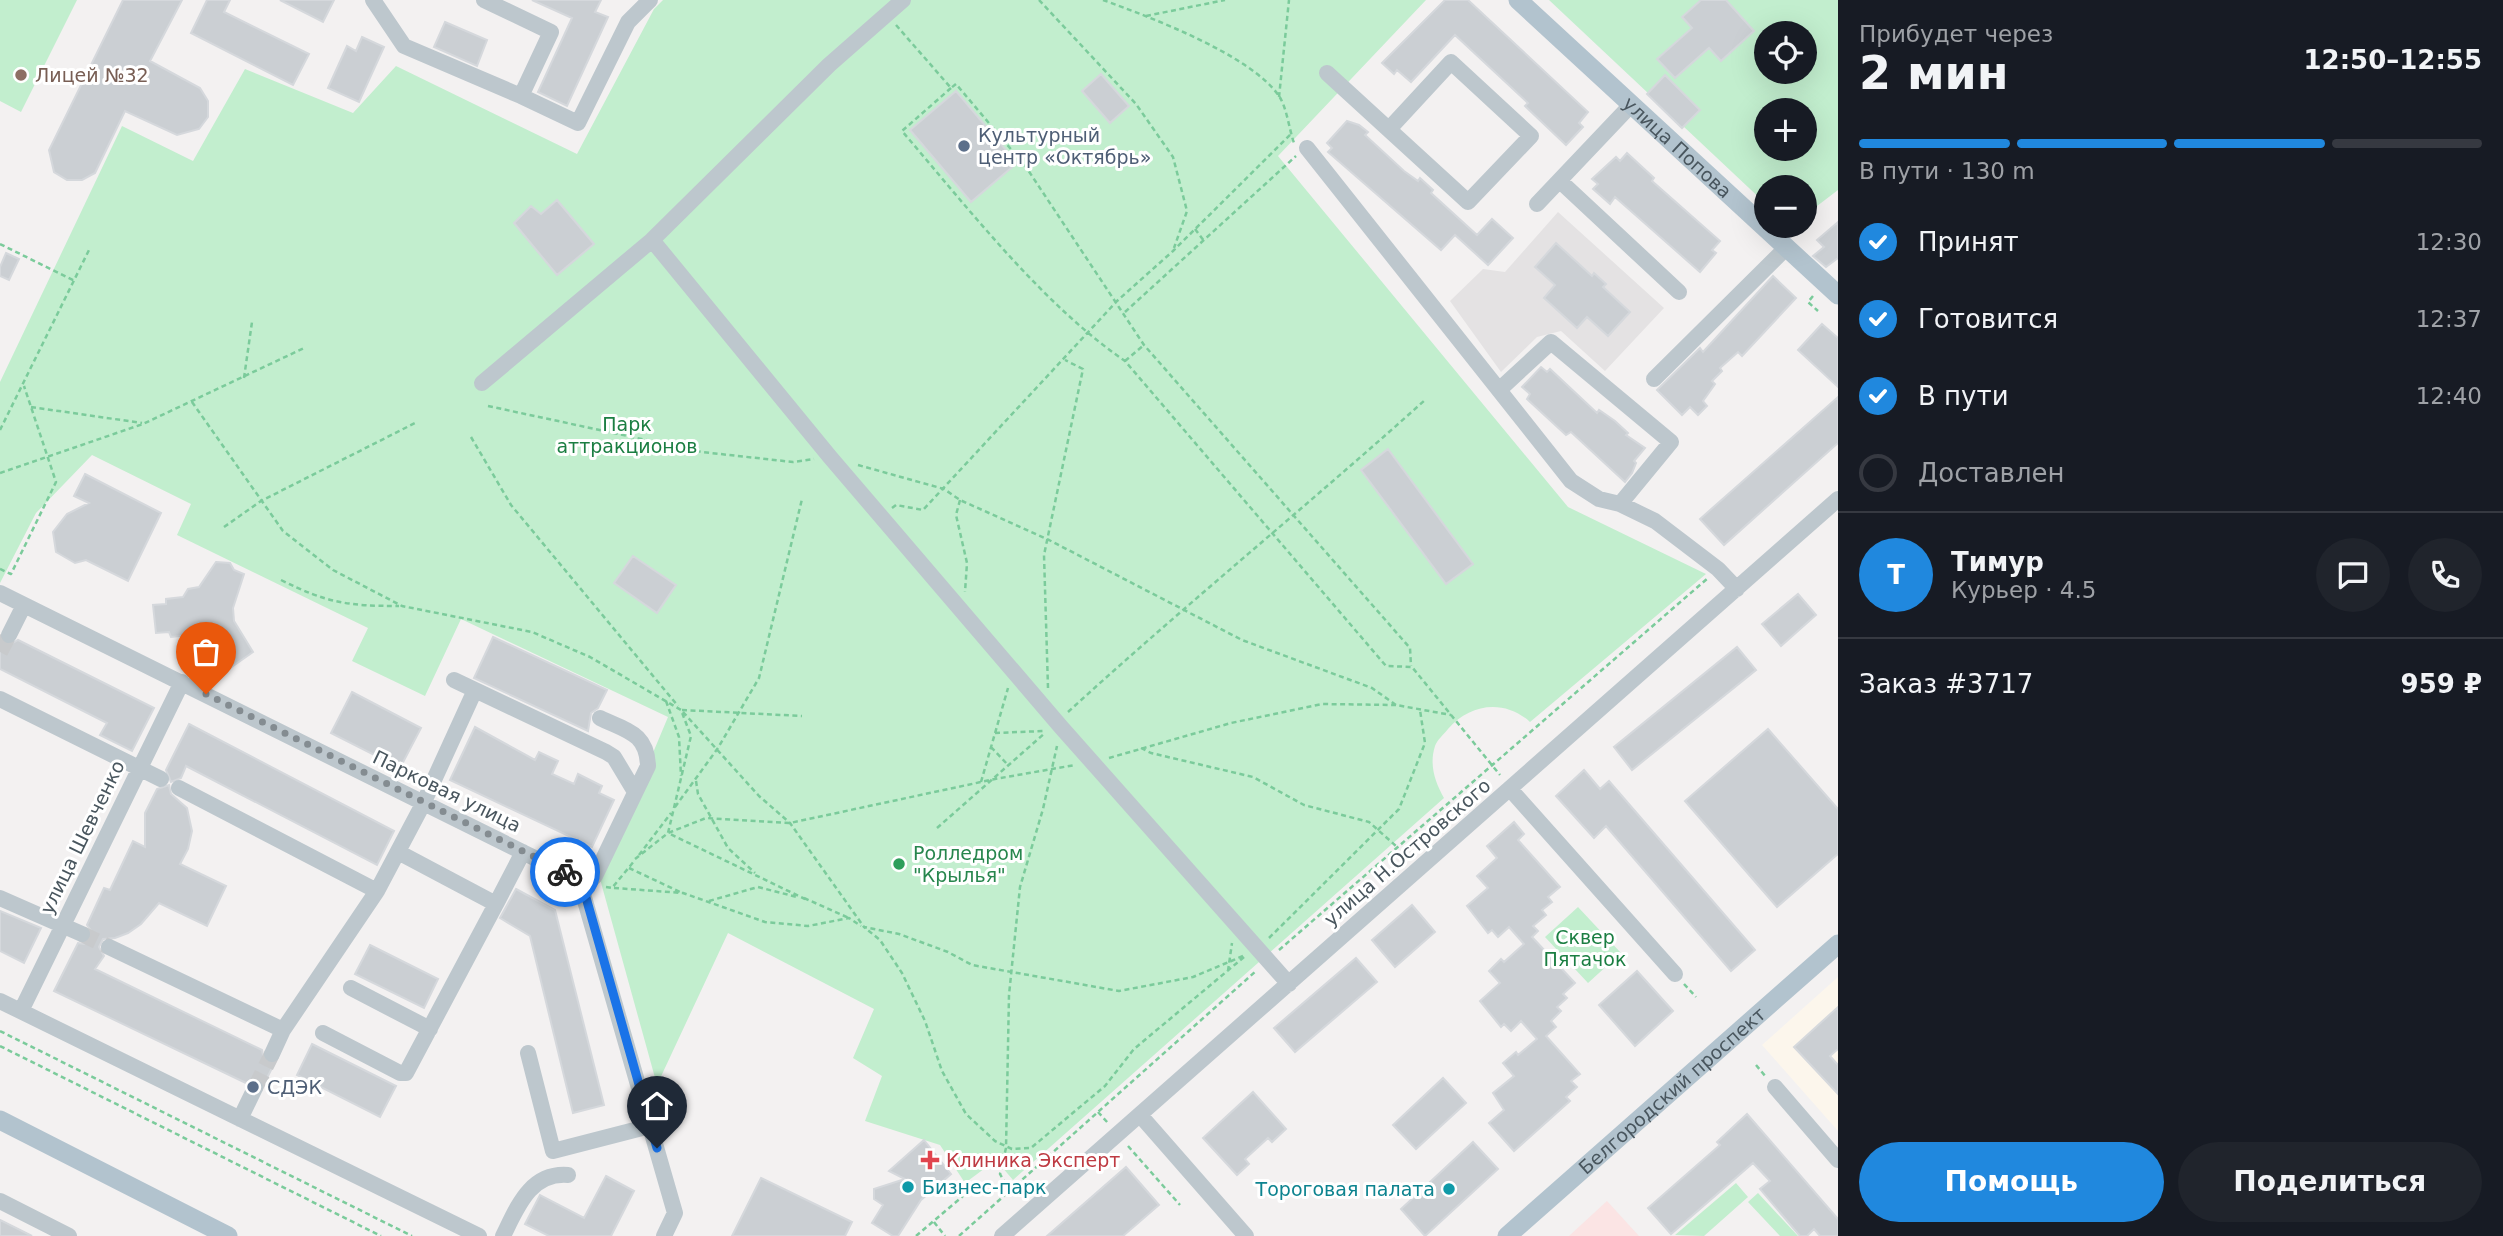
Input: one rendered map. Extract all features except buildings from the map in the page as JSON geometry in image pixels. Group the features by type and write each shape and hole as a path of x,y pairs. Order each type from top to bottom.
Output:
{"main road":[{"name":"улица Попова","path":"1518,0 1838,295"},
{"name":"Белгородский проспект","path":"1507,1236 1838,944"},
{"path":"0,1120 228,1236"}],"street":[{"path":"373,0 404,46 578,122 628,22 650,0"},
{"path":"484,0 551,32 521,96"},
{"path":"482,383 652,240 829,65 903,0"},
{"path":"1327,74 1390,128 1468,202 1531,136 1451,62 1390,128"},
{"path":"1537,204 1630,106"},
{"path":"1302,151 1571,481 1599,499 1620,504 1655,521 1718,569 1737,589"},
{"path":"1560,181 1679,292"},
{"path":"652,240 830,457 1056,720 1289,984"},
{"path":"1654,379 1786,248"},
{"path":"1499,390 1551,342 1671,442 1620,504"},
{"name":"улица Н.Островского","path":"1002,1236 1838,499"},
{"name":"Парковая улица","path":"0,593 423,804 575,877 589,881"},
{"path":"9,635 24,605"},
{"path":"454,680 606,752 614,757 635,792"},
{"name":"улица Шевченко","path":"21,1011 182,682"},
{"path":"272,1054 283,1030 377,891 423,804 475,690"},
{"path":"0,699 161,779"},
{"path":"600,718 637,736 647,750 648,766 589,881 650,1126 675,1213 664,1236"},
{"path":"179,788 377,891"},
{"path":"1510,789 1675,974"},
{"path":"398,852 496,904"},
{"path":"323,1033 403,1074 408,1071 523,852"},
{"path":"0,898 62,928 82,934"},
{"path":"109,947 283,1030"},
{"path":"351,988 430,1029"},
{"path":"0,1001 478,1236"},
{"path":"528,1053 553,1151 650,1126"},
{"path":"1775,1087 1838,1160"},
{"path":"240,1119 255,1088"},
{"path":"1139,1115 1246,1236"},
{"path":"503,1236 528,1190 545,1178 568,1175"},
{"path":"0,1201 69,1236"}],"path":[{"path":"1039,0 1136,104 1173,157 1187,211 1173,251"},
{"path":"1103,0 1146,16 1248,66 1279,97"},
{"path":"1146,16 1224,0"},
{"path":"1125,312 1302,151 1291,134 1279,97 1290,0"},
{"path":"888,14 951,88"},
{"path":"1412,667 1386,666 1125,361 1088,336 979,220 902,131 956,84 1026,167 1125,312 1144,345 1410,648 1412,667 1510,789"},
{"path":"881,515 896,505 923,510 1088,336 1117,301 1173,251 1291,134"},
{"path":"1195,229 1204,241"},
{"path":"0,243 75,281"},
{"path":"0,430 89,250"},
{"path":"244,379 252,322"},
{"path":"1125,361 1144,345"},
{"path":"0,473 143,424 244,379 304,348"},
{"path":"1010,1192 1000,1174 1006,1148 1011,973 1020,887 1052,768 1056,720 1044,555 1083,369 1065,360"},
{"path":"0,569 11,574 56,482 24,386"},
{"path":"1056,720 1183,607 1295,516 1425,400"},
{"path":"192,402 283,531 333,570 402,606"},
{"path":"488,406 702,452 793,462 830,457 944,489 960,500 1049,540 1183,607 1242,640 1372,688 1396,705"},
{"path":"31,407 143,424"},
{"path":"224,527 261,500 415,423"},
{"path":"471,438 510,505 681,710 759,796 790,823 864,928 899,934 948,952 972,965 1119,991 1193,977 1247,954 1134,1049 1105,1086 1031,1148 1006,1148 966,1114 942,1071 925,1021 901,972 880,940 849,918 668,833"},
{"path":"612,888 718,748 759,678 802,499"},
{"path":"960,500 956,515 967,563 964,613"},
{"path":"1263,954 1396,846 1718,569"},
{"path":"281,580 312,596 345,606 402,606 532,632 590,657 681,710 802,716"},
{"path":"981,782 1014,670"},
{"path":"666,701 679,737 681,779"},
{"path":"635,859 668,833 686,823 714,818 790,823 995,779 1095,762 1231,723 1322,704 1396,705 1451,715"},
{"path":"668,833 691,736 681,710"},
{"path":"959,1236 1010,1192 1263,954 1399,809 1424,743 1420,710"},
{"path":"937,828 1048,730 995,733"},
{"path":"991,747 1009,766"},
{"path":"1142,748 1254,777 1304,804 1369,822 1396,846"},
{"path":"696,778 698,793 728,848 757,876"},
{"path":"629,868 683,893 765,922 808,926 849,918"},
{"path":"589,881 596,886 683,893"},
{"path":"708,901 758,887 805,899"},
{"path":"0,1031 412,1236"},
{"path":"0,1046 381,1236"},
{"path":"1130,1148 1180,1205"},
{"path":"916,1236 963,1196"},
{"path":"933,1222 945,1236"}],"shaded area":[{"path":"1558,212 1664,308 1605,371 1561,331 1537,337 1501,372 1450,301 1483,269 1505,272"},
{"path":"1838,977 1838,1131 1762,1045"},
{"path":"1607,1201 1639,1236 1569,1236"}],"green space":[{"name":"Лицей №32","path":"0,0 77,0 21,112 0,101"},
{"name":"Парк аттракционов","path":"663,0 1426,0 1278,156 1568,507 1706,574 1530,722 1499,707 1477,709 1457,720 1437,742 1433,753 1434,773 1444,798 1013,1180 996,1160 965,1183 940,1145 865,1121 882,1076 853,1058 874,1009 728,933 657,1085 600,879 668,717 461,619 425,696 352,661 368,628 177,535 191,504 92,455 36,513 0,583 0,382 122,126 193,161 245,69 353,113 396,66 577,154 654,9"},
{"path":"1549,0 1838,0 1838,190 1817,206 1817,175 1754,175 1754,193"},
{"name":"Сквер Пятачок","path":"1578,907 1621,953 1588,983 1545,937"},
{"path":"1736,1183 1748,1197 1704,1236 1675,1235"},
{"path":"1758,1193 1798,1236 1780,1236 1748,1202"}],"tunnel":[{"path":"0,652 9,635"},
{"path":"82,934 109,947"},
{"path":"255,1088 272,1054"}],"way so far":[{"path":"206,694 423,804 565,872"}],"place":[{"name":"Лицей №32","path":"21,75"},
{"name":"Культурный центр «Октябрь»","path":"964,146"},
{"name":"Ролледром \"Крылья\"","path":"899,864"},
{"name":"СДЭК","path":"253,1087"},
{"name":"Клиника Эксперт","path":"930,1160"},
{"name":"Бизнес-парк","path":"908,1187"},
{"name":"Тороговая палата","path":"1449,1189"}],"route":[{"path":"565,872 582,883 657,1148"}]}
